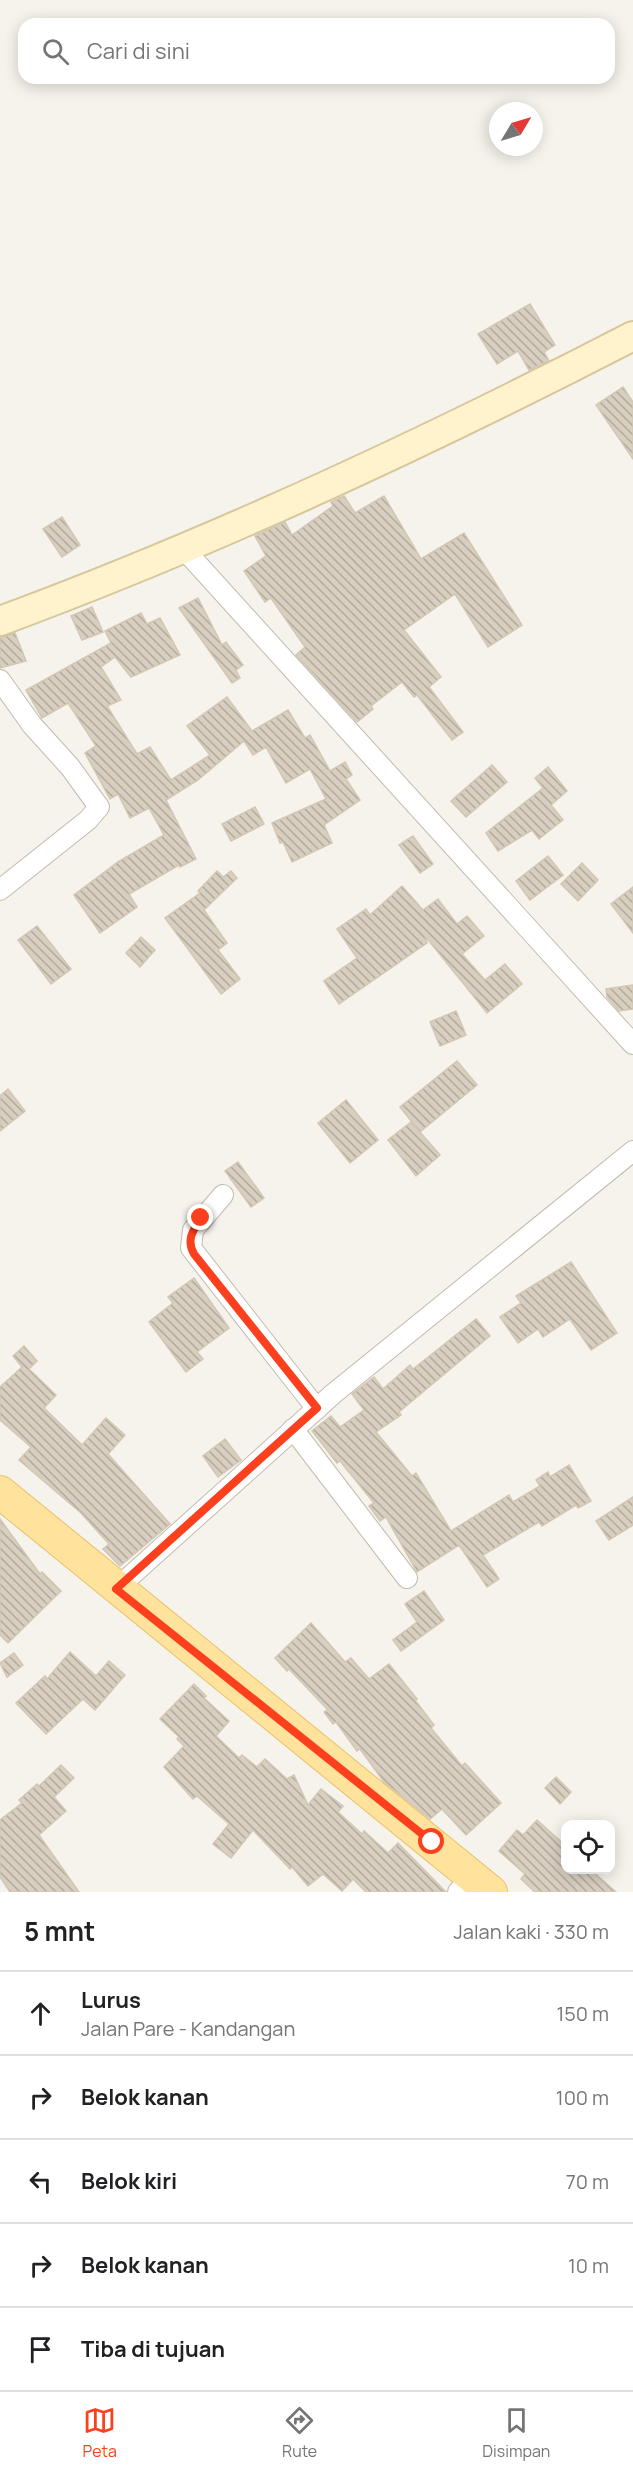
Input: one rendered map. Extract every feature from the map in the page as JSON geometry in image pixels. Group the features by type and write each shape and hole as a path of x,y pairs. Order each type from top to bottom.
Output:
{"main road":[{"path":"0,1492 474,1887"}],"street":[{"path":"0,621 182,547 410,446 633,336"},
{"path":"182,547 633,1044"},
{"path":"0,680 32,724 70,767 99,807 88,820 0,890"},
{"path":"116,1589 317,1408 633,1151"},
{"path":"223,1195 193,1230 191,1248 317,1408"},
{"path":"294,1429 407,1578"}],"building":[{"path":"530,304 555,345 544,352 549,361 529,370 518,351 497,364 478,334"},
{"path":"623,387 633,402 633,459 596,405"},
{"path":"344,496 355,513 384,496 421,559 464,533 522,625 488,647 455,594 404,630 441,677 429,687 463,732 452,740 417,695 414,697 402,682 371,706 373,709 357,722 296,655 305,647 271,598 265,602 244,571 266,556 255,536 285,522 292,535 333,506 331,502"},
{"path":"62,517 80,545 62,557 43,529"},
{"path":"198,598 222,645 226,642 243,665 236,670 240,678 232,683 179,608"},
{"path":"92,607 103,632 82,640 71,616"},
{"path":"141,613 147,624 160,618 180,655 131,677 115,657 101,667 121,700 107,706 137,754 150,747 171,780 210,755 187,726 227,697 252,731 288,710 305,738 310,735 330,771 345,762 352,775 346,779 360,800 324,825 332,843 292,862 283,842 280,843 272,823 326,799 310,769 286,783 266,747 253,755 244,741 198,780 166,800 196,859 180,867 179,865 129,894 137,907 100,933 74,895 118,862 164,835 149,808 130,818 118,794 110,799 85,753 96,746 68,703 42,718 26,690 111,643 105,631"},
{"path":"15,633 26,661 0,668 0,638"},
{"path":"492,765 507,782 466,817 451,801"},
{"path":"548,767 567,791 551,805 563,820 539,839 532,830 498,851 486,833 543,788 535,778"},
{"path":"255,807 264,824 231,841 222,824"},
{"path":"413,836 433,864 420,873 399,845"},
{"path":"548,856 563,875 530,900 516,881"},
{"path":"582,863 598,880 578,901 561,884"},
{"path":"217,871 223,877 231,871 237,878 204,910 227,943 218,950 240,979 221,994 165,918 200,893 198,891"},
{"path":"402,886 423,910 438,899 457,924 467,916 484,936 462,954 485,980 505,964 522,984 487,1013 425,936 427,943 339,1004 324,981 357,958 337,929 366,909 370,915"},
{"path":"633,887 633,933 611,904"},
{"path":"37,926 71,969 51,984 18,940"},
{"path":"141,937 155,950 140,967 126,953"},
{"path":"633,985 633,1009 619,1011 607,997 606,989"},
{"path":"456,1011 466,1035 440,1046 430,1022"},
{"path":"457,1061 477,1085 420,1132 400,1107"},
{"path":"8,1089 25,1111 0,1131 0,1096"},
{"path":"346,1100 378,1140 350,1163 318,1123"},
{"path":"411,1122 440,1155 416,1176 388,1140"},
{"path":"238,1162 264,1198 251,1207 225,1171"},
{"path":"571,1262 617,1333 591,1350 570,1319 543,1337 538,1329 518,1343 500,1317 521,1303 516,1296"},
{"path":"194,1278 229,1328 197,1352 203,1359 186,1372 149,1322 173,1303 168,1297"},
{"path":"476,1319 490,1336 399,1412 401,1415 376,1432 412,1476 416,1473 451,1531 509,1495 513,1502 540,1486 536,1480 548,1472 550,1477 569,1465 591,1501 578,1508 576,1505 542,1526 539,1522 483,1555 499,1579 487,1587 459,1545 417,1572 386,1517 380,1521 369,1506 374,1503 340,1461 337,1463 312,1431 331,1416 340,1427 364,1410 352,1394 374,1377 383,1389 410,1365 413,1369"},
{"path":"24,1346 37,1361 29,1369 56,1395 44,1408 82,1445 106,1418 125,1435 108,1454 170,1524 120,1566 103,1549 109,1544 81,1513 19,1460 31,1447 0,1420 0,1387 22,1367 13,1356"},
{"path":"225,1439 241,1460 218,1477 203,1456"},
{"path":"633,1497 633,1525 609,1540 596,1521"},
{"path":"0,1519 40,1574 42,1572 61,1591 8,1643 0,1635"},
{"path":"424,1591 444,1620 401,1651 393,1640 417,1622 405,1604"},
{"path":"311,1623 345,1662 351,1658 369,1679 389,1664 417,1699 415,1700 434,1725 431,1728 462,1766 465,1763 501,1803 466,1835 442,1809 430,1819 384,1782 360,1749 357,1751 336,1722 333,1724 324,1712 328,1710 289,1669 287,1671 275,1658"},
{"path":"70,1652 96,1676 109,1661 125,1675 95,1710 83,1699 46,1734 16,1703 45,1676 47,1679"},
{"path":"14,1653 23,1665 7,1677 0,1663"},
{"path":"194,1684 206,1696 204,1698 229,1721 216,1736 239,1758 242,1755 257,1767 265,1759 287,1779 294,1775 308,1805 321,1789 343,1806 338,1812 362,1834 364,1831 388,1853 398,1843 446,1892 366,1892 353,1879 342,1891 323,1874 308,1886 292,1867 290,1869 253,1830 231,1858 213,1844 229,1824 197,1796 193,1799 164,1767 184,1746 177,1739 179,1737 160,1719"},
{"path":"61,1765 74,1778 54,1797 66,1811 39,1835 79,1892 10,1892 0,1877 0,1820 22,1803 19,1800 37,1784 39,1786"},
{"path":"556,1777 571,1792 560,1804 545,1788"},
{"path":"537,1820 561,1842 561,1874 596,1874 616,1892 535,1892 521,1879 525,1874 499,1851 517,1830 523,1835"}],"route":[{"path":"201,1218 190,1237 189,1243 194,1254 317,1408 116,1589 432,1842"}]}
